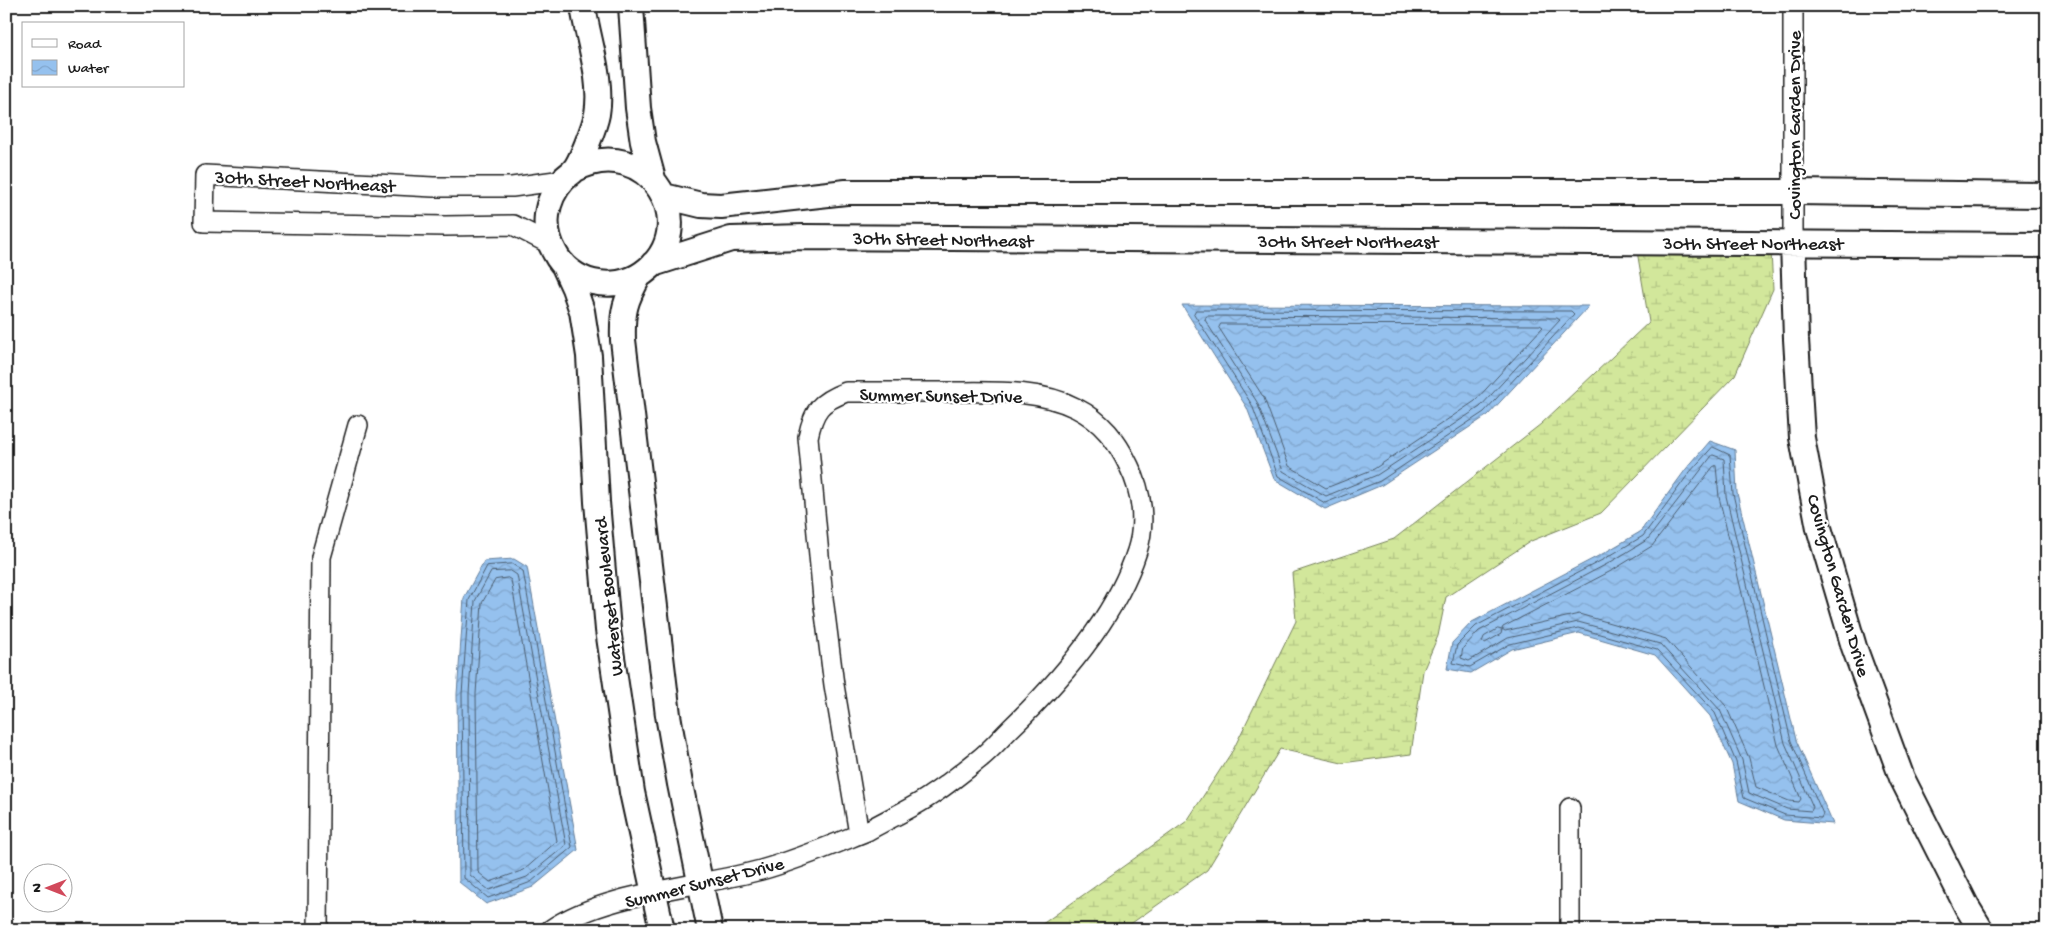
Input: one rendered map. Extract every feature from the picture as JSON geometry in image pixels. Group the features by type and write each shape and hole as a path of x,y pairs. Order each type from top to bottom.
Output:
{"street":[{"path":"582,6 593,55 598,90 598,113 594,127 568,175 550,199 546,227 550,244 563,264 582,278 593,282 617,283 646,270"},
{"path":"631,6 638,108 643,142 658,188 670,216 668,237 662,252 629,292 622,316 622,340 668,715 710,930"},
{"name":"Covington Garden Drive","path":"1793,6 1793,242 1796,339 1802,438 1819,528 1854,647 1902,778 1967,907 1981,930"},
{"path":"568,175 597,160 621,161 644,171 658,188 701,205 721,206 846,192 1794,192 2047,195"},
{"name":"30th Street Northeast","path":"550,244 513,225 445,226 204,222 205,175 434,187 512,186 568,175"},
{"name":"30th Street Northeast","path":"646,270 731,239 804,236 2047,245"},
{"name":"Waterset Boulevard","path":"563,264 582,311 589,356 598,511 608,630 632,792 662,930"},
{"name":"Summer Sunset Drive","path":"550,930 590,910 654,893 769,868 859,834 930,796 980,758 1050,690 1100,624 1119,591 1137,551 1141,525 1141,501 1134,476 1118,444 1100,424 1076,408 1040,396 1001,392 846,392 828,399 812,417 808,437 823,598 834,685 859,834"},
{"path":"318,930 321,557 358,425"},
{"path":"1570,808 1570,930"}],"green space":[{"path":"1637,251 1771,251 1773,289 1735,375 1601,513 1531,541 1446,597 1438,636 1423,671 1411,754 1342,763 1280,749 1207,870 1122,930 1034,930 1187,821 1233,750 1296,621 1292,573 1394,539 1541,424 1649,322"}],"water":[{"path":"1182,305 1589,306 1488,415 1382,485 1325,509 1274,479 1247,408"},
{"path":"1710,441 1735,450 1737,493 1796,740 1833,824 1784,820 1739,801 1732,764 1710,716 1655,655 1579,633 1512,649 1471,673 1447,669 1452,643 1472,622 1604,553 1640,532 1686,469"},
{"path":"514,559 527,567 578,850 533,887 486,904 459,882 457,694 464,598 484,561"}]}
